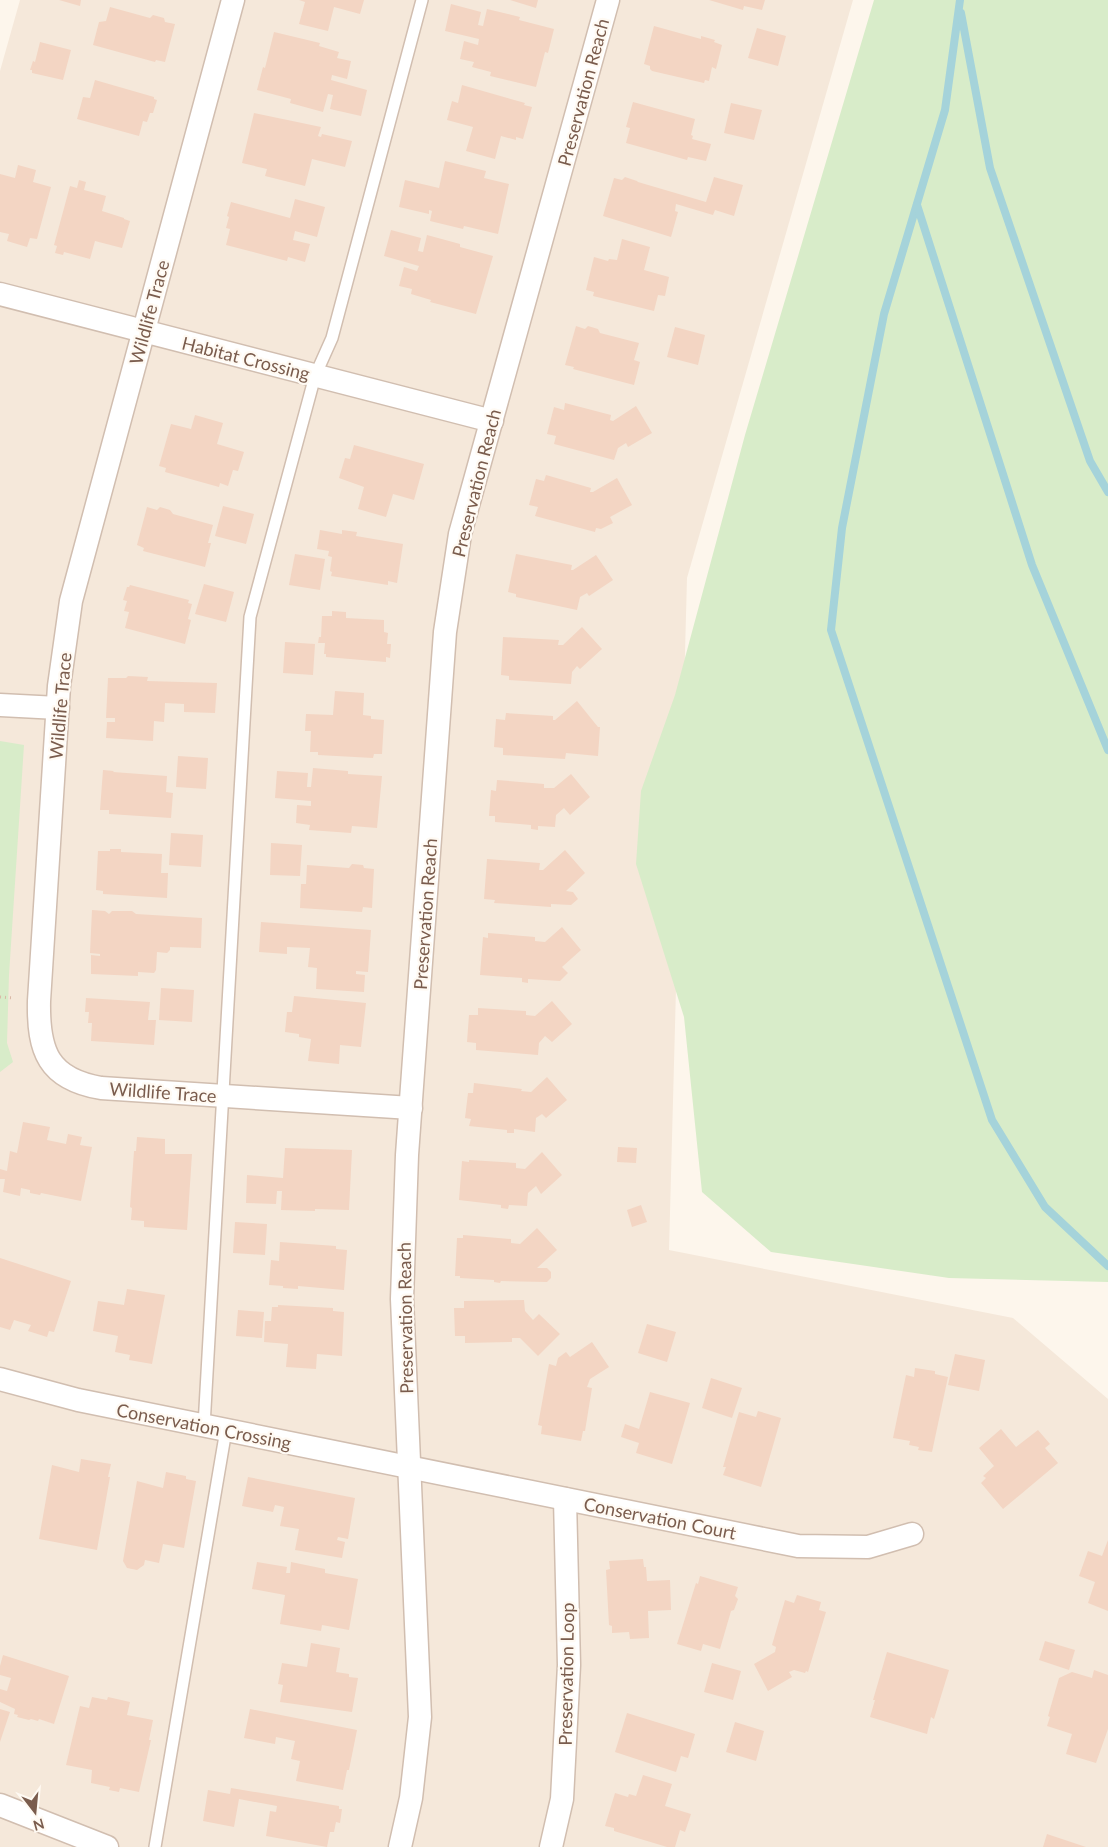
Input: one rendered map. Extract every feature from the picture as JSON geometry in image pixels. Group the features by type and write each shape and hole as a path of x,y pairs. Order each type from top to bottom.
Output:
{"street":[{"name":"Wildlife Trace","path":"233,0 71,601 59,686 39,1001 40,1036 46,1053 54,1066 66,1077 82,1085 101,1088 411,1108"},
{"name":"Preservation Reach","path":"400,1847 411,1798 420,1717 402,1299 411,1108 445,632 460,534 608,0"},
{"name":"Habitat Crossing","path":"0,294 492,421"},
{"path":"0,705 58,708"},
{"name":"Conservation Crossing","path":"0,1379 78,1400 409,1467"},
{"name":"Conservation Court","path":"409,1467 798,1546 868,1547 912,1534"},
{"name":"Preservation Loop","path":"551,1847 562,1799 569,1664 565,1499"},
{"path":"0,1805 107,1847"}],"lane":[{"path":"204,1426 250,617 314,376 332,338 422,0"},
{"path":"155,1847 226,1430"}],"shaded area":[{"path":"20,0 853,0 687,578 669,1250 1013,1318 1108,1399 1108,1847 0,1847 0,71"}],"green space":[{"path":"874,0 1108,0 1108,1282 949,1278 771,1252 702,1192 684,1017 636,864 641,791 675,695 745,435"},
{"path":"0,741 24,745 9,975 7,1043 13,1062 0,1072"}],"building":[{"path":"59,0 81,0 80,6"},
{"path":"299,0 364,0 360,14 334,7 328,31 299,24 305,2"},
{"path":"510,0 538,0 536,8"},
{"path":"709,0 765,0 762,10 744,6 743,10"},
{"path":"451,4 481,12 478,25 483,26 487,9 520,17 519,20 554,29 548,53 545,52 536,87 490,76 491,72 472,67 474,62 460,59 464,41 478,45 479,39 445,31"},
{"path":"110,7 150,18 153,15 164,18 165,22 175,24 165,62 156,60 155,62 93,45 99,22 106,21"},
{"path":"654,26 701,39 701,36 715,40 714,42 722,45 716,69 712,67 709,81 705,80 704,83 652,71 650,66 644,64"},
{"path":"757,28 786,36 778,66 748,58"},
{"path":"274,32 320,43 319,46 339,52 337,58 351,61 347,79 332,75 331,80 367,90 361,116 330,109 333,95 328,94 323,112 290,103 291,99 257,90"},
{"path":"40,42 71,50 63,80 32,73 32,70 30,70 33,61 35,62"},
{"path":"95,80 154,97 157,100 153,113 150,113 147,122 143,121 139,136 77,119 83,97 90,98"},
{"path":"462,85 525,103 524,105 532,107 523,139 516,137 516,140 501,136 495,159 466,151 473,127 447,120 452,101 458,103"},
{"path":"633,102 695,119 691,135 693,136 692,139 711,144 706,161 688,157 687,160 626,143 630,128 626,127"},
{"path":"731,103 762,110 754,140 724,133"},
{"path":"254,113 321,127 318,136 321,137 322,134 352,141 345,167 312,159 305,186 265,176 267,169 242,163"},
{"path":"445,161 486,171 484,178 509,184 498,234 464,226 463,229 430,221 432,211 429,210 429,214 399,207 405,180 439,188"},
{"path":"18,165 36,170 33,182 51,187 37,239 30,238 27,247 7,241 9,234 0,232 0,174 15,178"},
{"path":"625,177 706,202 714,177 743,185 734,216 715,210 713,215 676,204 675,211 678,212 671,237 603,216 614,178 622,180"},
{"path":"79,180 86,182 84,190 106,196 102,211 130,221 122,248 95,241 90,259 64,252 63,255 55,253 57,246 54,245 70,186 77,188"},
{"path":"295,199 325,207 317,237 295,231 293,240 310,244 305,262 288,257 287,261 226,245 230,229 226,228 229,217 227,216 231,202 290,218"},
{"path":"391,230 421,238 418,251 423,252 427,235 493,256 476,314 430,302 431,300 411,294 412,289 399,286 404,267 417,271 419,266 384,256"},
{"path":"622,239 650,247 644,270 669,277 665,296 658,295 654,311 593,296 594,292 586,290 594,257 608,261 609,259 617,260"},
{"path":"576,326 585,329 588,326 598,329 600,333 639,343 634,360 640,362 634,385 573,369 574,367 565,365"},
{"path":"675,327 705,335 698,365 667,357"},
{"path":"565,403 611,415 610,420 613,421 636,406 652,433 628,447 626,443 618,448 614,460 554,444 556,436 547,434 554,407 564,410"},
{"path":"195,415 223,423 217,444 244,452 238,471 233,470 228,486 220,483 219,487 165,472 166,468 159,466 171,424 191,429"},
{"path":"354,445 424,464 414,500 393,494 386,517 358,509 364,487 339,478 345,458 350,459"},
{"path":"546,475 591,488 590,492 617,478 632,505 610,517 613,523 601,529 596,528 595,532 535,516 538,507 529,505 536,479 544,481"},
{"path":"223,506 254,514 246,544 215,536"},
{"path":"147,507 157,510 160,507 170,510 173,514 213,525 208,543 211,543 205,567 143,551 144,548 137,545"},
{"path":"320,530 342,534 342,530 357,532 356,536 403,544 397,583 388,581 388,585 331,576 332,557 328,556 329,551 317,549"},
{"path":"295,554 325,559 320,590 289,585"},
{"path":"516,554 572,565 571,570 596,555 613,580 589,596 587,593 580,597 577,610 516,597 516,594 508,592"},
{"path":"204,584 234,592 226,622 195,614"},
{"path":"130,585 189,600 188,603 192,604 188,619 191,620 185,644 125,628 129,612 124,611 127,601 123,600 127,587"},
{"path":"332,611 346,612 346,618 384,620 384,632 388,633 387,644 391,644 390,658 386,657 386,662 326,657 326,654 324,654 325,643 318,643 319,637 321,637 322,616 332,616"},
{"path":"582,627 602,649 580,669 577,666 572,672 571,684 509,680 509,676 501,675 503,637 559,640 558,645 563,645"},
{"path":"285,642 315,644 313,675 283,673"},
{"path":"128,676 148,677 147,681 217,683 215,713 184,712 184,704 165,703 164,722 154,721 153,741 106,738 107,722 115,722 115,718 106,718 108,678 126,678"},
{"path":"335,691 364,693 363,715 371,716 371,719 384,720 382,754 374,754 373,758 318,755 318,752 310,752 311,731 305,731 306,714 333,715"},
{"path":"577,701 600,727 598,756 566,753 565,759 503,755 503,748 494,747 496,719 505,720 506,713 553,716 553,720 555,720"},
{"path":"178,756 208,758 206,789 176,787"},
{"path":"313,768 348,771 348,774 382,776 377,828 352,826 351,833 309,830 310,825 296,823 297,805 311,806 311,801 275,798 277,771 308,773 307,787 311,787"},
{"path":"103,770 167,776 166,792 173,793 171,818 109,814 109,810 100,810"},
{"path":"571,774 590,797 570,815 564,808 556,815 555,827 538,826 538,830 531,829 531,825 495,822 495,816 489,816 491,790 496,791 497,780 544,784 544,788 554,788"},
{"path":"171,833 203,835 201,867 169,865"},
{"path":"271,843 302,845 300,876 270,875"},
{"path":"110,849 121,849 121,852 162,854 161,873 168,873 167,898 103,894 103,891 96,890 98,851 110,851"},
{"path":"565,850 585,873 566,891 573,892 578,899 571,905 551,904 551,907 494,903 495,900 484,899 487,859 540,863 539,870 543,870"},
{"path":"352,864 374,869 372,908 363,907 362,912 300,908 301,884 306,884 307,865 349,868"},
{"path":"92,910 105,911 109,914 112,911 132,911 136,914 202,918 201,948 170,947 167,953 157,952 156,970 154,973 138,972 138,976 91,974 91,955 100,956 100,954 90,953"},
{"path":"261,922 371,930 368,972 356,971 356,974 365,975 364,992 316,989 317,968 308,967 310,948 287,947 287,954 259,952"},
{"path":"562,927 581,950 562,967 568,973 560,981 528,979 528,983 522,982 522,978 480,975 483,937 488,938 488,933 535,937 535,941 545,942"},
{"path":"161,988 194,990 192,1022 159,1020"},
{"path":"294,996 366,1003 361,1047 340,1045 339,1064 308,1061 311,1039 299,1037 299,1034 285,1032 287,1012 292,1012"},
{"path":"86,998 150,1002 148,1020 156,1020 154,1045 91,1041 92,1023 88,1023 89,1012 85,1012"},
{"path":"552,1001 572,1024 552,1042 545,1036 539,1043 538,1055 476,1050 476,1043 467,1042 469,1015 478,1015 478,1008 526,1011 526,1015 535,1016"},
{"path":"547,1077 567,1100 546,1118 542,1114 536,1118 535,1132 514,1129 514,1133 507,1133 507,1130 469,1126 471,1119 465,1118 468,1093 473,1093 474,1083 522,1089 521,1091 531,1092"},
{"path":"23,1122 50,1127 47,1140 66,1144 68,1134 82,1137 80,1145 92,1147 81,1201 41,1193 40,1195 30,1193 30,1190 21,1188 20,1196 3,1192 5,1179 0,1179 0,1169 7,1171 10,1151 17,1153"},
{"path":"137,1137 165,1139 165,1154 192,1154 187,1230 144,1227 144,1221 131,1220 132,1208 130,1207 134,1151 136,1151"},
{"path":"618,1147 637,1148 636,1163 617,1162"},
{"path":"285,1148 352,1150 349,1210 281,1210 282,1191 277,1191 276,1204 246,1203 247,1175 283,1178"},
{"path":"542,1152 562,1175 541,1194 536,1186 528,1193 527,1206 509,1205 508,1209 501,1208 501,1205 459,1200 462,1161 516,1163 516,1168 525,1169"},
{"path":"641,1205 647,1222 632,1227 627,1210"},
{"path":"235,1222 267,1224 265,1255 233,1253"},
{"path":"537,1228 557,1250 537,1268 547,1268 551,1272 551,1278 547,1282 501,1281 500,1283 494,1282 494,1280 455,1276 457,1238 463,1238 463,1235 511,1239 511,1243 520,1244"},
{"path":"280,1242 336,1246 336,1249 347,1250 344,1290 298,1286 298,1289 283,1288 283,1286 269,1285 271,1260 279,1261"},
{"path":"0,1258 71,1281 54,1332 49,1331 47,1337 28,1331 31,1325 14,1320 10,1330 0,1327"},
{"path":"127,1289 165,1295 152,1364 129,1360 130,1355 115,1352 118,1336 93,1331 98,1301 124,1305"},
{"path":"524,1300 525,1311 533,1320 539,1314 560,1334 538,1356 520,1338 512,1338 512,1342 465,1343 465,1336 455,1336 454,1308 464,1308 464,1301"},
{"path":"278,1305 333,1308 333,1311 344,1312 342,1356 317,1354 316,1369 286,1367 288,1344 264,1342 265,1321 271,1321 272,1307 278,1307"},
{"path":"238,1310 264,1312 262,1338 236,1336"},
{"path":"647,1324 676,1332 667,1362 638,1353"},
{"path":"592,1342 609,1367 590,1379 587,1387 592,1388 585,1431 583,1431 581,1441 541,1434 542,1426 538,1425 549,1364 556,1366 558,1358 566,1352 570,1357"},
{"path":"955,1354 985,1360 979,1391 948,1385"},
{"path":"915,1368 935,1371 935,1374 948,1377 932,1452 918,1450 919,1447 909,1445 910,1441 893,1438 906,1375 914,1377"},
{"path":"711,1378 742,1388 732,1418 702,1408"},
{"path":"650,1392 690,1403 672,1464 636,1453 639,1443 621,1437 625,1424 639,1429"},
{"path":"758,1411 781,1418 761,1487 723,1475 726,1467 723,1467 739,1412 756,1417"},
{"path":"1001,1429 1016,1447 1038,1430 1050,1444 1045,1448 1058,1463 1003,1509 981,1483 986,1478 983,1476 994,1466 979,1448"},
{"path":"81,1459 111,1464 97,1550 39,1539 52,1465 79,1472"},
{"path":"166,1472 186,1476 186,1479 196,1481 184,1548 163,1544 159,1563 145,1560 144,1565 137,1570 127,1568 123,1561 137,1481 163,1488"},
{"path":"248,1477 355,1498 348,1539 338,1537 337,1540 345,1542 342,1558 295,1550 299,1529 280,1526 284,1507 275,1505 273,1512 242,1506"},
{"path":"1108,1540 1108,1611 1088,1603 1095,1582 1079,1576 1088,1551 1102,1556"},
{"path":"643,1559 644,1567 646,1567 647,1581 670,1580 671,1610 648,1611 649,1638 630,1639 629,1632 612,1633 612,1626 609,1625 606,1570 610,1569 609,1561"},
{"path":"257,1562 287,1567 286,1573 290,1573 291,1562 325,1569 325,1573 358,1579 349,1630 322,1625 321,1631 280,1624 285,1595 252,1589"},
{"path":"700,1576 738,1587 735,1596 738,1599 734,1610 731,1611 720,1649 703,1644 701,1651 677,1644 696,1583 698,1584"},
{"path":"797,1595 821,1602 819,1610 826,1612 808,1672 794,1670 789,1672 792,1677 768,1691 754,1664 775,1652 776,1647 772,1645 785,1600 794,1603"},
{"path":"1045,1641 1075,1650 1069,1670 1039,1660"},
{"path":"311,1643 340,1648 336,1672 358,1678 352,1712 280,1702 283,1685 278,1684 282,1663 307,1667"},
{"path":"887,1652 949,1670 934,1719 931,1717 927,1734 870,1717"},
{"path":"3,1655 69,1676 54,1724 39,1719 38,1721 17,1717 18,1715 14,1714 15,1709 0,1702 0,1689 7,1691 11,1678 0,1675"},
{"path":"712,1663 741,1671 733,1700 704,1692"},
{"path":"1094,1670 1108,1675 1108,1729 1096,1763 1066,1754 1072,1734 1047,1726 1059,1678 1072,1672 1092,1678"},
{"path":"92,1697 107,1700 108,1697 130,1702 127,1715 153,1720 149,1740 151,1740 139,1792 120,1788 119,1792 109,1790 110,1787 91,1783 92,1770 66,1765 80,1706 89,1708"},
{"path":"0,1709 10,1712 0,1742"},
{"path":"250,1709 357,1730 343,1790 296,1781 300,1761 291,1759 295,1741 276,1737 275,1744 244,1738"},
{"path":"627,1713 695,1734 688,1758 681,1756 676,1772 615,1752"},
{"path":"735,1722 764,1731 756,1761 726,1752"},
{"path":"643,1775 672,1784 665,1806 691,1814 685,1832 680,1830 675,1847 667,1847 614,1831 614,1828 605,1826 615,1793 628,1797 629,1794 636,1796"},
{"path":"231,1788 339,1806 339,1809 342,1809 340,1823 336,1822 334,1832 330,1832 327,1847 266,1836 270,1811 276,1812 277,1806 239,1799 234,1827 203,1821 208,1790 230,1794"},
{"path":"1047,1834 1086,1847 1043,1847"}],"waterway":[{"path":"960,0 945,110 884,314 842,528 831,630 992,1120 1045,1207 1108,1266"},
{"path":"961,13 990,168 1090,461 1108,492"},
{"path":"917,205 1032,565 1108,750"}]}
